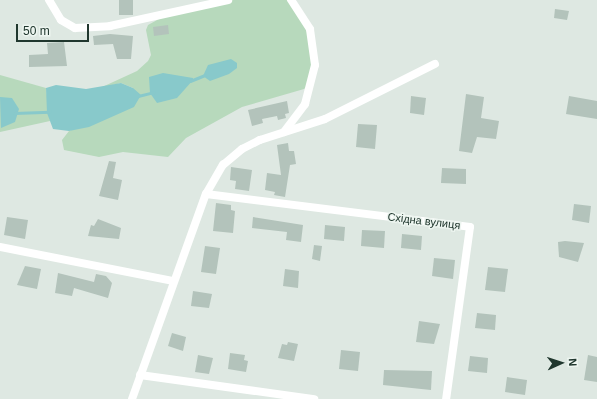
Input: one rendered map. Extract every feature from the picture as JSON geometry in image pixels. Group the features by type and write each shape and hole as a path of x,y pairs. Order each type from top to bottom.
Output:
{"street":[{"path":"49,0 61,20 75,28 110,26 228,0"},
{"path":"284,132 305,104 315,65 310,29 291,0"},
{"path":"132,399 206,194 229,158 242,148 284,132 325,119 435,64"},
{"name":"Східна вулиця","path":"206,194 470,227 446,399"},
{"path":"0,247 174,281"},
{"path":"140,375 314,399"}],"green space":[{"path":"228,0 291,0 310,29 312,83 304,89 242,107 186,138 168,157 123,152 99,157 64,150 62,140 69,131 129,105 133,88 121,83 100,88 137,71 148,61 151,55 146,30 148,25 170,13"},
{"path":"0,75 46,88 50,121 0,132"}],"water":[{"path":"231,59 237,63 237,68 229,74 210,81 203,76 208,65"},
{"path":"163,73 193,78 193,80 177,98 157,103 150,93 149,77"},
{"path":"121,83 133,88 141,95 134,107 89,127 69,131 53,129 47,113 46,88 56,85 86,89"},
{"path":"0,97 12,98 19,109 15,122 1,128"}],"building":[{"path":"119,0 133,0 133,15 119,15"},
{"path":"555,9 569,11 567,20 554,18"},
{"path":"168,25 169,34 154,36 153,27"},
{"path":"110,34 133,36 131,59 117,59 113,44 94,45 93,36"},
{"path":"64,42 67,66 29,67 29,55 48,54 47,43"},
{"path":"466,94 484,97 481,118 499,121 496,139 477,137 472,153 459,151"},
{"path":"411,96 426,98 424,115 410,113"},
{"path":"569,96 597,101 597,119 566,114"},
{"path":"287,101 289,113 285,114 286,118 278,120 277,116 262,119 263,123 252,126 248,110"},
{"path":"358,124 377,125 375,149 356,147"},
{"path":"288,143 289,151 294,151 296,164 290,165 285,197 274,195 275,192 265,190 267,173 281,175 277,145"},
{"path":"109,161 116,162 113,178 122,180 118,200 99,196"},
{"path":"231,167 252,170 249,191 235,189 236,181 230,180"},
{"path":"442,168 466,169 466,184 441,183"},
{"path":"216,203 231,205 231,210 235,211 233,233 213,231"},
{"path":"574,204 591,206 589,223 572,220"},
{"path":"7,217 28,220 25,239 4,235"},
{"path":"253,217 303,225 301,242 286,240 287,232 252,228"},
{"path":"98,219 121,228 119,239 88,236 91,225 94,226"},
{"path":"325,225 345,227 344,241 324,239"},
{"path":"362,230 385,231 384,248 361,246"},
{"path":"402,234 422,236 421,250 401,248"},
{"path":"565,241 584,243 578,262 559,257 558,242"},
{"path":"314,245 322,246 320,261 312,259"},
{"path":"205,246 220,248 216,274 201,272"},
{"path":"434,258 455,260 453,279 432,276"},
{"path":"25,266 41,269 37,289 17,285"},
{"path":"488,267 508,269 505,292 485,290"},
{"path":"285,269 299,271 298,288 283,286"},
{"path":"58,273 94,282 96,274 106,276 112,283 108,298 74,288 72,296 55,293"},
{"path":"193,291 212,294 209,308 191,306"},
{"path":"477,313 496,315 495,330 475,328"},
{"path":"419,321 440,324 434,344 416,342"},
{"path":"172,333 186,337 183,351 168,346"},
{"path":"288,342 298,344 294,361 278,358 282,344 287,345"},
{"path":"341,350 360,352 358,371 339,369"},
{"path":"230,353 245,355 244,360 248,361 246,372 228,369"},
{"path":"198,355 213,358 209,374 195,372"},
{"path":"588,355 597,357 597,382 584,380"},
{"path":"470,356 488,358 487,373 468,371"},
{"path":"384,370 432,371 431,390 383,385"},
{"path":"507,377 527,380 525,395 505,392"}],"waterway":[{"path":"190,81 205,75"},
{"path":"138,96 154,92"},
{"path":"14,113 50,112"}]}
